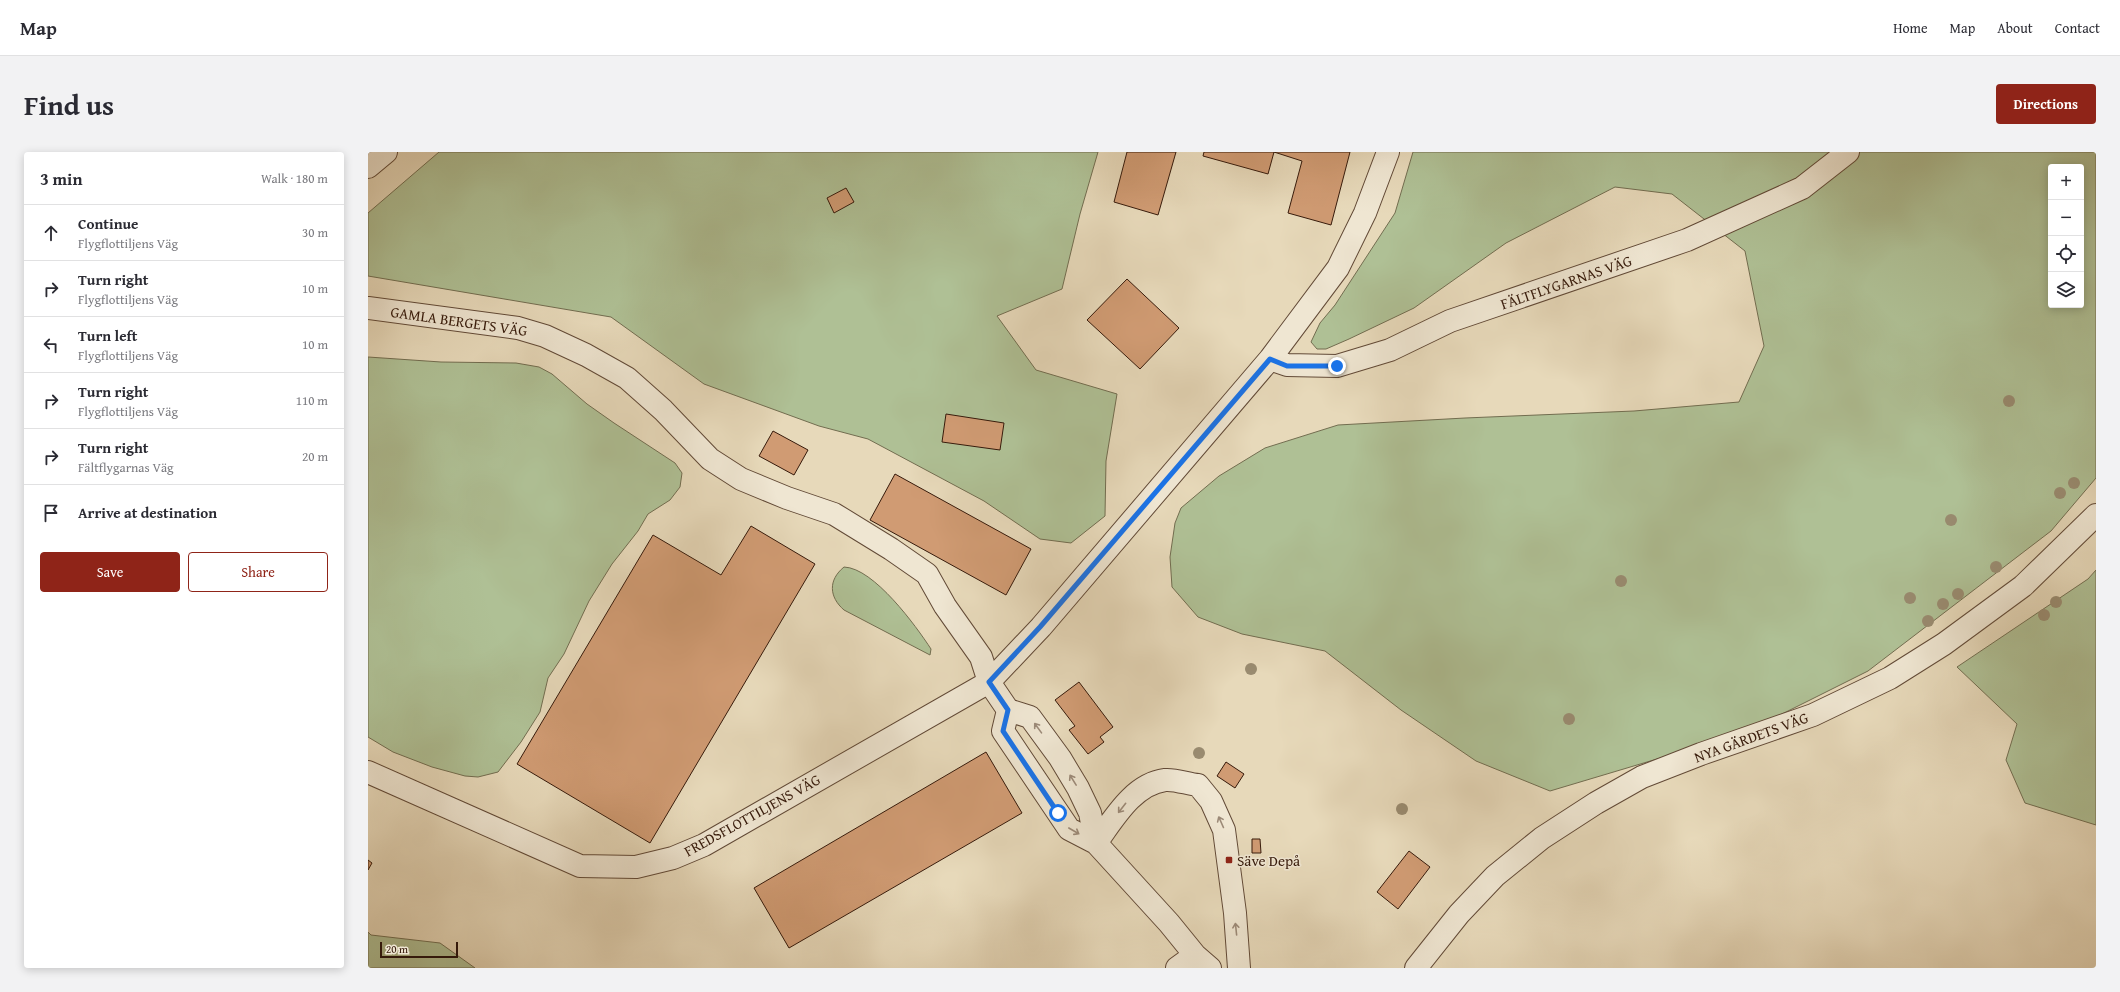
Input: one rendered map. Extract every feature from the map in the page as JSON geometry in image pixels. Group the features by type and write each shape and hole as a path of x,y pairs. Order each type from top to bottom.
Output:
{"street":[{"path":"368,167 386,152"},
{"name":"FREDSFLOTTILJENS VÄG","path":"368,772 580,866 636,867 673,858 704,845 989,682 1036,633 1270,359 1338,268 1365,214 1388,152"},
{"name":"FÄLTFLYGARNAS VÄG","path":"1270,359 1287,366 1337,366 1390,350 1450,321 1686,240 1802,188 1848,152"},
{"name":"GAMLA BERGETS VÄG","path":"368,308 518,328 552,339 586,355 627,378 663,410 710,459 741,479 834,514 891,549 927,574 945,606 981,657 989,682 1008,710"},
{"name":"NYA GÄRDETS VÄG","path":"1416,968 1459,914 1495,876 1549,834 1596,803 1642,777 1701,754 1813,715 1890,678 1944,644 2023,586 2096,515"},
{"path":"1096,842 1090,813 1078,788 1060,758 1030,717 1008,710 1003,731 1069,829 1096,842 1203,962 1177,968"},
{"path":"1096,842 1128,800 1146,786 1165,780 1198,785 1211,801 1224,830 1235,920 1239,968"}],"green space":[{"path":"439,152 1098,152 1080,214 1062,289 997,316 1036,370 1117,394 1106,461 1105,516 1071,543 1040,539 984,501 868,439 819,426 704,384 611,317 368,276 368,213"},
{"path":"1413,152 2096,152 2096,478 2051,531 1868,671 1744,733 1550,791 1476,761 1401,710 1325,651 1242,634 1198,617 1172,587 1170,557 1175,523 1181,508 1219,476 1265,448 1338,425 1634,411 1739,402 1764,346 1745,251 1672,194 1615,187 1506,243 1414,308 1326,349 1317,349 1311,342 1320,323 1335,305 1395,213"},
{"path":"368,357 441,362 516,363 539,367 552,374 587,404 675,463 682,473 680,487 670,500 648,514 638,531 612,564 589,601 564,654 548,678 540,712 521,742 498,772 478,777 465,776 432,767 393,752 368,737"},
{"path":"844,567 856,570 881,587 905,613 931,649 930,655 844,610 839,605 835,600 832,588 835,577"},
{"path":"2096,570 2096,825 2025,803 2006,760 2017,724 1957,667 2088,579"},
{"path":"368,932 371,935 440,943 475,968 368,968"}],"building":[{"path":"1127,152 1176,152 1158,215 1114,202"},
{"path":"1204,152 1274,152 1268,174 1203,156"},
{"path":"1274,152 1350,152 1331,225 1288,213 1302,161"},
{"path":"846,188 854,202 834,213 827,198"},
{"path":"1127,279 1179,328 1140,369 1087,320"},
{"path":"946,414 1004,423 1000,450 942,442"},
{"path":"773,431 808,450 794,475 759,456"},
{"path":"895,474 1031,549 1006,595 870,520"},
{"path":"751,526 815,564 650,843 517,764 653,535 721,575"},
{"path":"1079,682 1113,727 1100,737 1104,742 1088,754 1069,730 1075,726 1055,700"},
{"path":"986,752 1022,813 789,948 754,888"},
{"path":"1226,762 1244,774 1235,788 1217,776"},
{"path":"1252,839 1260,839 1261,853 1252,853"},
{"path":"1409,851 1430,867 1398,909 1377,892"},
{"path":"368,860 372,863 368,870"}],"place":[{"name":"Säve Depå","path":"1229,860"}],"route":[{"path":"1058,813 1003,731 1008,710 989,682 1021,649 1270,359 1287,366 1337,366"}]}
